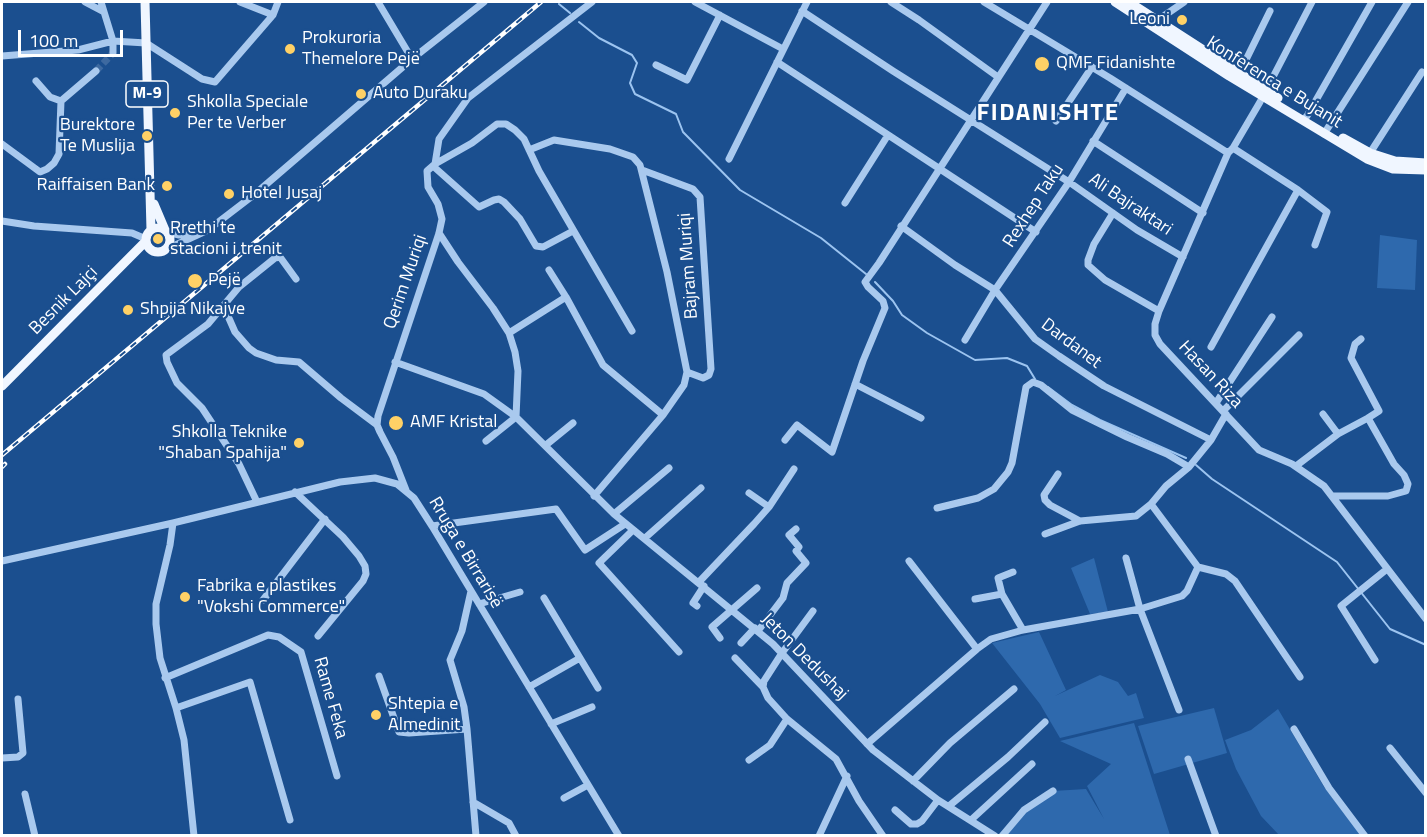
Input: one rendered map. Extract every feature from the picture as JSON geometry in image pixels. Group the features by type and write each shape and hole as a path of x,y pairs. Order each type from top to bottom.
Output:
{"main road":[{"name":"M-9","path":"145,2 148,235"},
{"name":"Konferenca e Bujanit","path":"1115,2 1155,23 1239,74 1264,93"},
{"name":"Konferenca e Bujanit","path":"1129,2 1155,23 1367,159 1393,169 1425,170"},
{"name":"Konferenca e Bujanit","path":"1326,131 1370,153 1395,161 1425,162"},
{"name":"M-9","path":"149,187 157,214 170,239 167,249"},
{"path":"166,231 158,228 148,235 148,248 154,252 167,249"},
{"name":"Besnik Lajçi","path":"2,386 124,263 148,235"},
{"name":"Besnik Lajçi","path":"124,263 154,252"}],"street":[{"path":"85,2 104,12"},
{"path":"101,2 113,41 113,53"},
{"path":"240,2 273,15"},
{"path":"2,56 78,50 113,41 146,43 201,79 215,82 273,15 278,2"},
{"path":"378,2 412,59"},
{"path":"167,249 208,230 255,194 412,59 484,2"},
{"path":"434,165 440,140 468,98 592,2"},
{"path":"695,2 783,49"},
{"path":"729,159 807,2"},
{"path":"891,2 998,77"},
{"path":"984,2 1298,190 1327,212 1315,245"},
{"path":"784,440 797,425 832,452 855,384 885,308 883,301 867,287 865,282 1047,2"},
{"path":"1155,23 1184,2"},
{"name":"Hasan Riza","path":"1312,2 1264,93 1230,151 1159,311 1155,324 1155,335 1160,344 1259,450 1296,466 1315,479 1332,496 1425,619"},
{"path":"1305,118 1372,2"},
{"path":"1326,131 1408,2"},
{"name":"Ali Bajraktari","path":"802,11 1183,257"},
{"path":"1239,74 1270,11"},
{"path":"656,65 687,80 720,15"},
{"path":"777,62 1036,232"},
{"path":"1056,121 1092,67"},
{"path":"2,144 40,172 47,169 59,154 61,101 96,71"},
{"path":"1370,153 1422,72"},
{"path":"36,81 50,97 61,101"},
{"name":"Rexhep Taku","path":"965,339 1069,182 1126,88"},
{"path":"434,165 472,143 497,124 506,124 524,139 573,231 632,331"},
{"path":"844,203 888,135"},
{"name":"Bajram Muriqi","path":"529,150 554,140 599,147 633,157 640,165 661,242 687,372 703,378 711,369 700,197 693,189 642,170"},
{"path":"1093,141 1203,213"},
{"path":"434,165 479,207 499,199 504,202 520,219 536,246 543,247 573,231"},
{"name":"Qerim Muriqi","path":"377,425 395,362 439,233 442,219 438,204 428,187 427,171 434,165"},
{"path":"1211,347 1298,190"},
{"path":"1113,213 1094,244 1088,265 1105,280 1159,311"},
{"path":"2,221 34,226 148,235"},
{"name":"Dardanet","path":"901,226 995,291 1035,339 1059,356 1104,386 1211,440"},
{"path":"166,231 178,235 198,234"},
{"path":"439,233 509,333 518,371 516,417 486,441"},
{"path":"256,502 239,464 220,433 202,408 177,383 166,356 208,324 239,287 275,258 280,257 296,279"},
{"path":"549,270 603,365 663,415"},
{"path":"509,333 566,297"},
{"path":"224,307 236,332 249,348 276,360 299,362 377,425 406,490"},
{"path":"1216,403 1272,317"},
{"path":"1045,534 1080,521 1136,516 1152,504 1166,486 1189,468 1211,440 1225,412 1299,335"},
{"path":"1296,466 1338,434 1379,411 1351,358 1355,344 1361,339"},
{"name":"Jeton Dedushaj","path":"395,362 484,394 516,417 625,524 732,609 782,653 867,744 938,800 971,820 985,833 995,836"},
{"path":"594,496 663,415 684,385 687,372"},
{"path":"937,508 978,498 994,489 1008,472 1014,454 1026,387 1033,382 1041,385 1072,410 1167,454 1189,468"},
{"path":"855,384 921,418"},
{"path":"1323,414 1338,434"},
{"path":"1332,496 1388,496 1406,491 1408,484 1404,476 1394,464 1368,418"},
{"path":"546,445 573,423"},
{"path":"614,514 669,468"},
{"path":"697,606 693,603 701,584 769,507 794,469"},
{"path":"1058,474 1044,495 1045,500 1080,521"},
{"name":"Rruga e Birrarisë","path":"2,561 173,523 295,492 366,478 386,480 406,490 414,498 619,836"},
{"path":"645,538 701,488"},
{"path":"295,492 343,537 359,556 366,574 363,581 318,636"},
{"path":"749,493 769,507"},
{"path":"1152,504 1198,567 1226,574 1234,582 1300,677"},
{"path":"432,526 556,509 585,550 625,524"},
{"path":"263,600 325,519"},
{"path":"173,523 156,604 157,639 165,678 184,740 195,836"},
{"path":"741,643 756,630 783,598 787,583 806,563 796,551 800,547 789,536 796,529"},
{"path":"633,530 599,563 679,652"},
{"path":"1126,558 1140,609 1179,710"},
{"path":"909,561 977,649"},
{"path":"867,744 991,639 1023,630 1140,609 1182,596 1187,591 1198,567"},
{"path":"1375,660 1341,606 1387,568"},
{"path":"1013,572 998,578 1002,594 1023,630"},
{"path":"720,638 712,627 757,588"},
{"path":"471,591 462,631 450,660 464,707 476,836"},
{"path":"479,604 520,592"},
{"path":"975,599 1002,594"},
{"path":"544,598 598,688"},
{"path":"763,687 764,681 782,653 813,611"},
{"name":"Rame Feka","path":"165,678 268,635 279,637 301,652 337,776"},
{"path":"529,687 580,658"},
{"path":"735,658 763,687 768,698 788,719 836,759 859,801 883,836"},
{"path":"379,676 399,732 467,729"},
{"path":"176,708 250,681 290,820"},
{"path":"913,781 950,743 1014,689"},
{"path":"2,758 18,757 23,753 18,699"},
{"path":"551,724 592,707"},
{"path":"749,760 766,750 788,719"},
{"path":"949,806 1046,722"},
{"path":"1294,729 1329,788 1365,836"},
{"path":"1390,748 1425,793"},
{"path":"1188,759 1216,836"},
{"path":"971,820 1032,764"},
{"path":"819,836 847,776"},
{"path":"564,798 588,785"},
{"path":"1002,836 1024,810 1053,791"},
{"path":"25,794 36,836"},
{"path":"895,810 911,824 917,824 938,800"},
{"path":"474,802 509,823 516,836"}],"shaded area":[{"path":"1380,235 1417,240 1415,290 1377,288"},
{"path":"1094,558 1108,612 1090,614 1071,568"},
{"path":"1039,632 1066,690 1055,696 1100,675 1118,682 1128,696 1136,693 1144,718 1060,738 1040,704 992,643"},
{"path":"1214,708 1227,753 1154,774 1138,726"},
{"path":"1278,709 1324,787 1361,835 1279,835 1261,816 1236,769 1225,740 1251,730"},
{"path":"1134,723 1170,835 1003,835 1024,810 1053,791 1086,789 1104,819 1087,786 1111,764 1060,741"}],"waterway":[{"path":"559,4 570,13"},
{"path":"579,22 599,38 632,55 637,63 630,83 635,94 676,114 683,132 740,190 821,238 866,274"},
{"path":"875,282 893,301 902,315 927,333 975,360 1007,358 1027,366 1035,379"},
{"path":"1048,387 1072,405 1100,420 1186,458"},
{"path":"1196,465 1212,479 1337,562 1390,629 1426,645"}],"tunnel":[{"path":"96,71 113,53"}],"railway":[{"path":"2,455 541,2"},
{"path":"2,467 5,464"}],"place":[{"name":"Leoni","path":"1182,20"},
{"name":"Prokuroria Themelore Pejë","path":"290,49"},
{"name":"QMF Fidanishte","path":"1042,64"},
{"name":"Auto Duraku","path":"361,94"},
{"name":"Shkolla Speciale Per te Verber","path":"175,113"},
{"name":"Burektore Te Muslija","path":"147,136"},
{"name":"Raiffaisen Bank","path":"167,186"},
{"name":"Hotel Jusaj","path":"229,194"},
{"name":"Rrethi te stacioni i trenit","path":"158,239"},
{"name":"Pejë","path":"195,281"},
{"name":"Shpija Nikajve","path":"128,310"},
{"name":"AMF Kristal","path":"396,423"},
{"name":"Shkolla Teknike \"Shaban Spahija\"","path":"299,443"},
{"name":"Fabrika e plastikes \"Vokshi Commerce\"","path":"185,597"},
{"name":"Shtepia e Almedinit","path":"376,715"}],"district":[{"name":"FIDANISHTE","path":"1048,114"}]}
